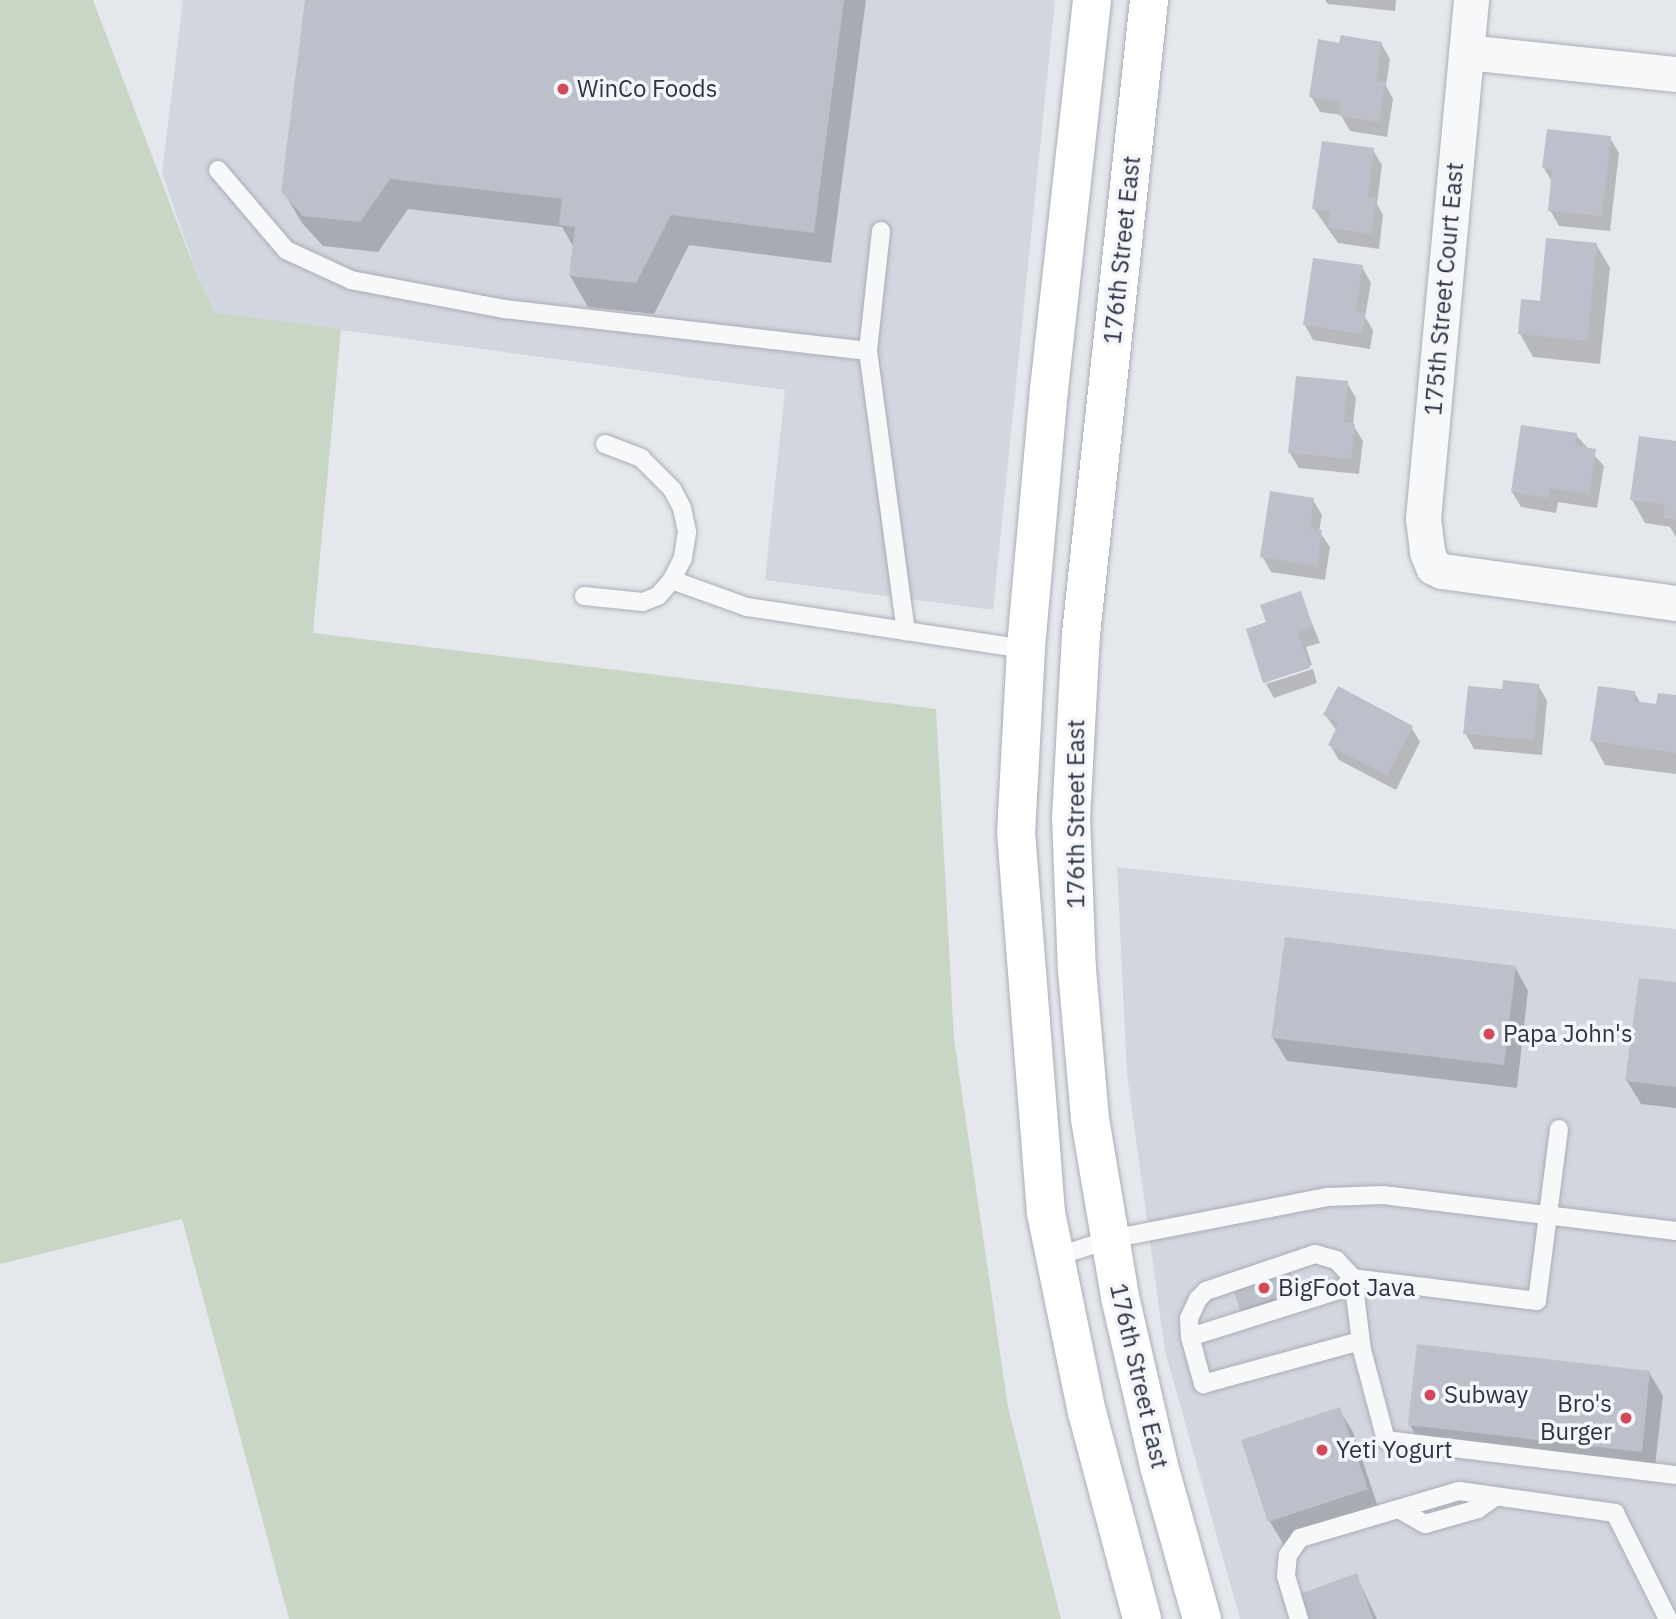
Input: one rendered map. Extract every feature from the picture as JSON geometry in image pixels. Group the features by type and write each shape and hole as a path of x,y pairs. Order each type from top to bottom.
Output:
{"main road":[{"path":"1092,0 1026,649 1016,832 1028,1015 1046,1213 1087,1412 1142,1619"},
{"name":"176th Street East","path":"1149,0 1081,634 1071,816 1077,970 1090,1119 1111,1239 1159,1466 1202,1619"}],"street":[{"name":"175th Street Court East","path":"1471,0 1423,518 1427,552 1433,567 1443,571 1676,603"},
{"path":"1466,52 1676,74"}],"lane":[{"path":"218,170 286,250 351,280 505,309 868,351"},
{"path":"881,232 868,351 906,631"},
{"path":"584,596 643,602 658,596 672,580 683,558 687,532 682,508 672,489 649,464 605,444"},
{"path":"672,580 747,607 1026,649"},
{"path":"1353,1278 1537,1301 1559,1129"},
{"path":"1055,1257 1111,1239 1328,1197 1383,1195 1676,1231"},
{"path":"1360,1341 1203,1384 1190,1337 1189,1318 1206,1291 1315,1254 1336,1260 1353,1278 1360,1341 1386,1440 1676,1475"},
{"path":"1190,1337 1342,1289 1353,1278"},
{"path":"1299,1619 1286,1576 1288,1555 1300,1538 1459,1490 1615,1513 1668,1619"}],"shaded area":[{"path":"183,0 1055,0 993,610 765,580 785,390 216,313 199,280 162,173"},
{"path":"1117,867 1676,929 1676,1619 1240,1619 1165,1351 1127,1074"}],"green space":[{"path":"0,0 93,0 199,280 216,313 341,329 313,633 936,709 954,1039 1008,1407 1061,1619 289,1619 182,1219 0,1264"}],"building":[{"name":"WinCo Foods","path":"305,0 844,0 814,233 671,215 636,283 569,276 575,227 559,225 562,199 390,179 360,222 303,216 281,192"},
{"path":"1341,35 1382,42 1376,80 1385,82 1379,122 1339,116 1341,102 1309,97 1318,39 1339,43"},
{"path":"1547,129 1611,136 1602,216 1548,211 1552,170 1542,168"},
{"path":"1322,141 1374,148 1368,197 1376,198 1371,234 1328,228 1330,212 1312,209"},
{"path":"1546,238 1597,243 1587,341 1518,334 1521,299 1540,301"},
{"path":"1313,258 1363,265 1355,311 1365,313 1362,334 1303,325"},
{"path":"1296,376 1348,381 1344,422 1355,424 1351,459 1288,453"},
{"path":"1521,425 1577,433 1575,446 1596,449 1589,494 1550,488 1548,498 1511,492"},
{"path":"1639,436 1676,441 1676,520 1663,518 1665,505 1630,500"},
{"path":"1270,491 1314,498 1310,528 1322,530 1317,566 1260,557"},
{"path":"1301,591 1313,627 1298,632 1310,668 1263,683 1246,629 1266,622 1260,605"},
{"path":"1503,680 1539,684 1534,740 1463,734 1468,686 1502,689"},
{"path":"1338,686 1413,726 1387,775 1328,745 1339,723 1323,715"},
{"path":"1598,686 1635,691 1634,701 1656,704 1658,693 1676,695 1676,753 1590,741"},
{"path":"1285,937 1516,966 1504,1065 1271,1038"},
{"path":"1639,978 1676,982 1676,1087 1625,1081"},
{"name":"BigFoot Java","path":"1289,1267 1296,1291 1240,1310 1232,1286"},
{"path":"1417,1344 1650,1371 1642,1452 1408,1425"},
{"path":"1340,1407 1368,1489 1268,1522 1241,1440"},
{"path":"1357,1573 1373,1619 1309,1619 1300,1594"}],"place":[{"name":"WinCo Foods","path":"563,89"},
{"name":"Papa John's","path":"1489,1034"},
{"name":"BigFoot Java","path":"1264,1288"},
{"name":"Subway","path":"1430,1395"},
{"name":"Bro's Burger","path":"1626,1418"},
{"name":"Yeti Yogurt","path":"1322,1450"}]}
